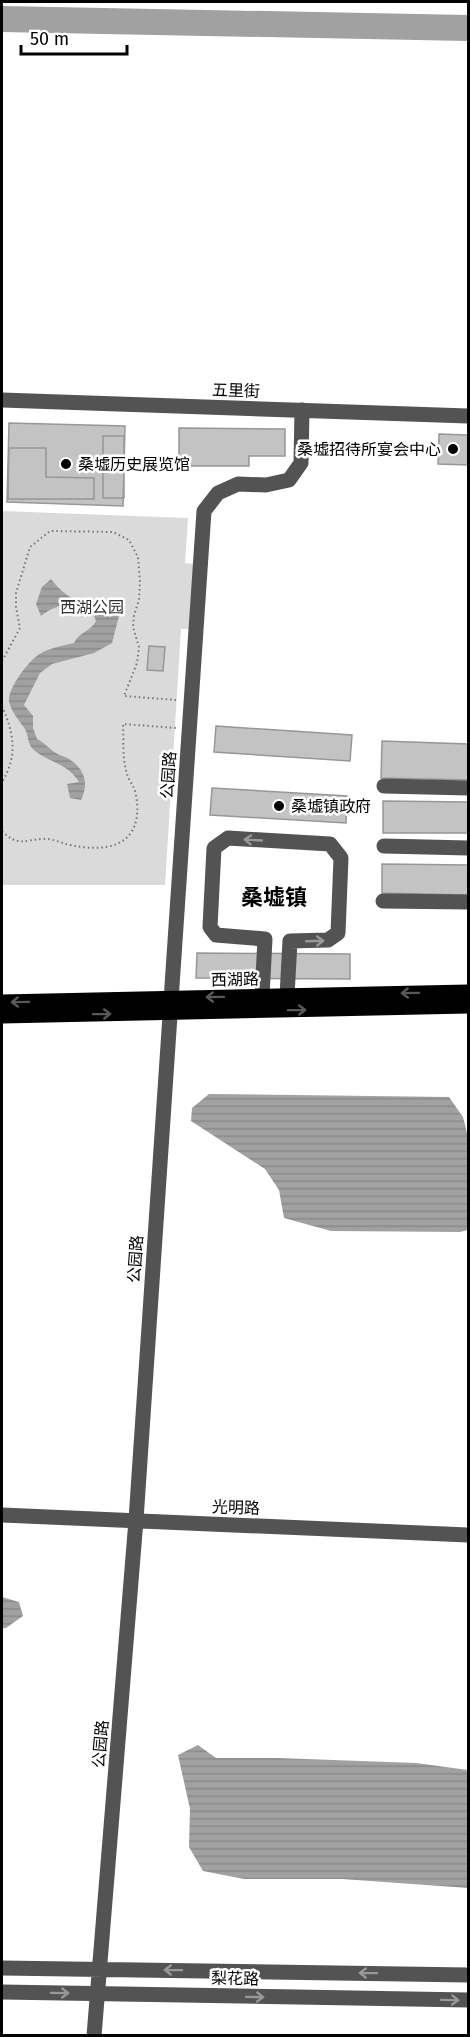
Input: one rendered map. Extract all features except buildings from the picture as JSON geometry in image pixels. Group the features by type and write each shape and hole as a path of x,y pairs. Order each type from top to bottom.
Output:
{"main road":[{"name":"西湖路","path":"2,1016 170,1005 262,996 468,992"},
{"name":"西湖路","path":"2,1002 468,1006"}],"street":[{"name":"五里街","path":"2,400 468,416"},
{"name":"公园路","path":"94,2036 136,1520 204,511 218,493 238,484 266,485 289,480 301,463 302,410"},
{"path":"384,786 468,788"},
{"path":"262,996 265,939 216,935 210,927 214,848 228,838 330,844 341,858 338,933 328,940 290,941 287,996"},
{"path":"384,846 468,848"},
{"path":"383,901 468,902"},
{"name":"光明路","path":"2,1515 468,1535"},
{"name":"梨花路","path":"2,1968 468,1975"},
{"name":"梨花路","path":"2,1992 468,2000"}],"path":[{"path":"2,661 20,628 16,592 30,547 50,531 113,532 129,540 138,557 140,582 140,600 134,615 133,627 139,646 137,663 124,696 191,701"},
{"path":"2,706 9,724 13,747 10,768 2,782"},
{"path":"2,831 11,840 26,842 45,838 84,848 113,847 127,839 137,819 136,793 126,774 123,724 189,729"}],"green space":[{"name":"西湖公园","path":"2,511 188,518 185,563 194,564 189,629 181,629 165,885 2,885"}],"shaded area":[{"path":"51,579 74,599 120,612 112,643 94,653 52,664 40,673 24,705 33,716 33,728 37,739 74,763 82,772 85,788 81,800 70,798 67,784 79,782 74,775 32,748 25,729 13,712 9,701 15,683 34,658 46,651 74,643 96,621 92,611 71,606 59,606 41,616 36,604 42,587"},
{"path":"209,1094 449,1097 463,1117 468,1137 468,1230 460,1232 331,1231 284,1218 279,1190 265,1169 191,1121 192,1108"},
{"path":"2,1597 19,1602 23,1616 6,1628 2,1628"},
{"path":"198,1745 216,1758 416,1763 468,1770 468,1888 342,1879 244,1879 203,1871 189,1847 190,1809 178,1755"}],"waterway":[{"path":"2,19 468,28"}],"place":[{"name":"桑墟招待所宴会中心","path":"453,449"},
{"name":"桑墟历史展览馆","path":"66,464"},
{"name":"桑墟镇政府","path":"279,806"}],"district":[{"name":"桑墟镇","path":"274,897"}]}
